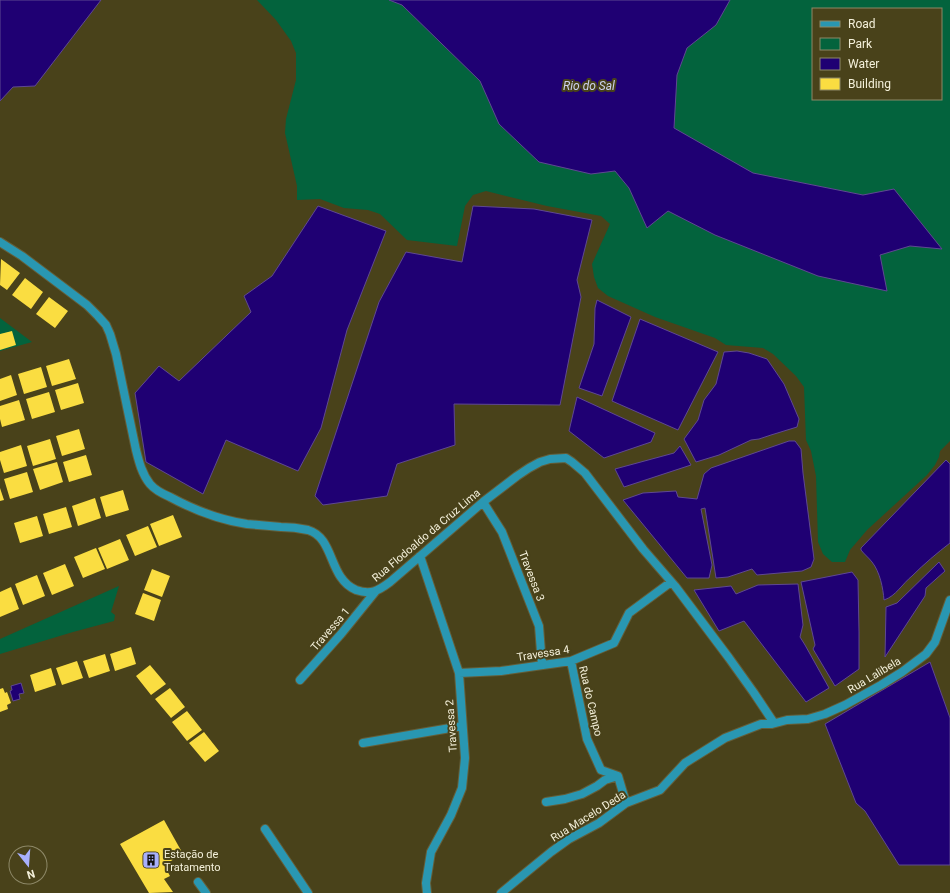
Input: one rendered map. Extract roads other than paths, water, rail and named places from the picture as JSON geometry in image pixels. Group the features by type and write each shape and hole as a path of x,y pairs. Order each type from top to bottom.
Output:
{"street":[{"name":"Rua Flodoaldo da Cruz Lima","path":"0,242 22,256 87,305 106,325 116,354 140,466 150,484 163,494 191,508 228,520 246,524 310,531 319,536 324,543 338,574 345,583 359,591 375,592 390,582 483,502 534,464 550,459 566,458 585,473 639,544 701,620 774,723"},
{"name":"Travessa 3","path":"483,502 502,532 539,626 542,665"},
{"name":"Travessa 2","path":"420,556 459,673 465,758 462,788 451,815 431,852 426,883 427,893"},
{"name":"Travessa 4","path":"459,673 500,671 571,661 614,643 629,613 671,582"},
{"name":"Travessa 1","path":"300,680 341,634 375,592"},
{"name":"Rua Lalibela","path":"774,723 787,720 808,719 825,714 845,705 881,685 907,668 926,654 935,642 950,600"},
{"name":"Rua do Campo","path":"571,661 587,739 601,770 618,776"},
{"name":"Rua Macelo Deda","path":"501,893 569,839 599,823 626,803 660,790 685,763 725,738 761,724 774,723"},
{"path":"363,743 462,726"},
{"path":"546,802 582,794 598,786 605,780 618,776 626,803"},
{"path":"265,829 308,893"},
{"path":"198,882 206,893"}],"water":[{"path":"0,0 101,0 35,86 13,87 0,101"},
{"name":"Rio do Sal","path":"389,0 730,0 716,25 687,48 677,75 674,128 753,173 863,195 894,189 942,249 910,246 880,255 887,291 818,276 715,235 668,211 647,228 629,188 615,171 591,174 539,162 499,124 480,81 402,5"},
{"path":"318,206 386,231 347,330 321,428 298,471 226,440 203,494 146,462 135,393 159,366 179,381 251,312 244,296 272,276"},
{"path":"473,206 534,209 592,220 577,280 581,297 560,405 454,404 455,445 397,464 387,496 323,505 315,496 379,302 406,252 462,262"},
{"path":"597,300 631,317 602,396 579,388 594,344 595,308"},
{"path":"640,319 718,352 678,430 612,401"},
{"path":"737,351 767,359 784,384 799,419 797,427 759,439 751,440 719,455 696,462 684,439 698,420 704,400 716,384 724,352"},
{"path":"577,397 655,433 651,442 604,458 569,431"},
{"path":"789,441 795,441 801,449 814,559 811,567 802,571 757,575 752,569 728,577 716,578 705,508 701,509 712,565 709,578 687,578 623,500 643,493 676,491 678,497 697,499 704,474 711,468"},
{"path":"680,446 691,465 624,487 615,469 674,453"},
{"path":"946,460 950,464 950,543 921,567 895,593 884,600 882,585 877,570 861,548"},
{"path":"939,562 945,571 926,588 925,596 885,657 886,607 897,603"},
{"path":"852,572 858,580 859,669 835,686 813,649 815,645 801,582"},
{"path":"798,584 803,625 800,637 829,688 806,702 744,621 719,631 694,590 731,586 736,594 758,585"},
{"path":"930,662 950,718 950,865 899,865 865,811 856,803 825,724"},
{"path":"21,683 24,693 19,694 20,699 13,701 10,691 12,690 11,686"}],"place":[{"name":"Estação de Tratamento","path":"151,860"}]}
